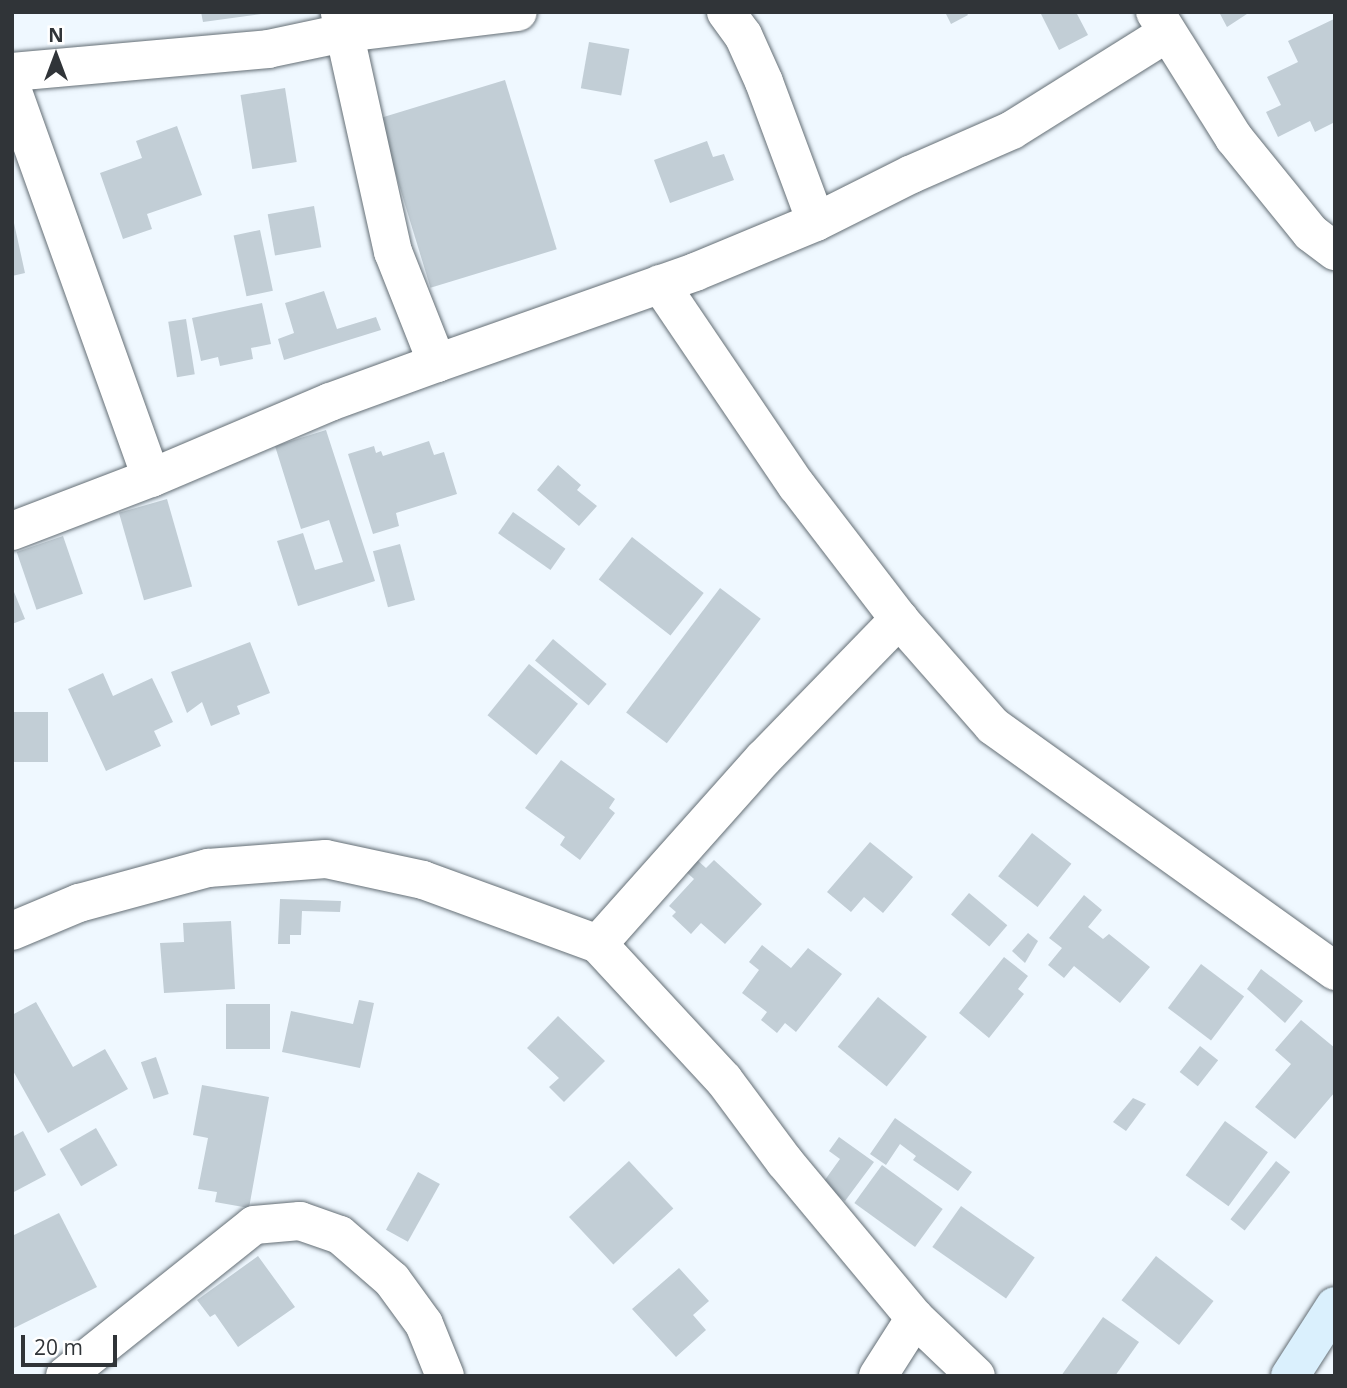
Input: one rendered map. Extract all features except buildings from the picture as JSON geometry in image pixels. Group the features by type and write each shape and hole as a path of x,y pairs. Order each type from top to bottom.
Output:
{"main road":[{"path":"1290,1376 1335,1307"}],"street":[{"path":"12,72 164,56 268,49 342,23 518,12"},
{"path":"726,12 743,35 764,82 816,222"},
{"path":"342,23 393,252 437,363"},
{"path":"12,531 151,478 330,402 660,284 816,222 912,174 1012,130 1161,23 1234,138 1311,233 1335,251"},
{"path":"12,89 151,478"},
{"path":"660,284 797,486 899,620 992,726 1335,971"},
{"path":"598,944 764,758 899,620"},
{"path":"12,931 79,903 208,868 326,859 424,880 598,944 724,1080 785,1162 915,1318 976,1376"},
{"path":"65,1376 254,1225 300,1222 340,1235 392,1280 424,1324 445,1376"},
{"path":"878,1376 915,1318"}]}
